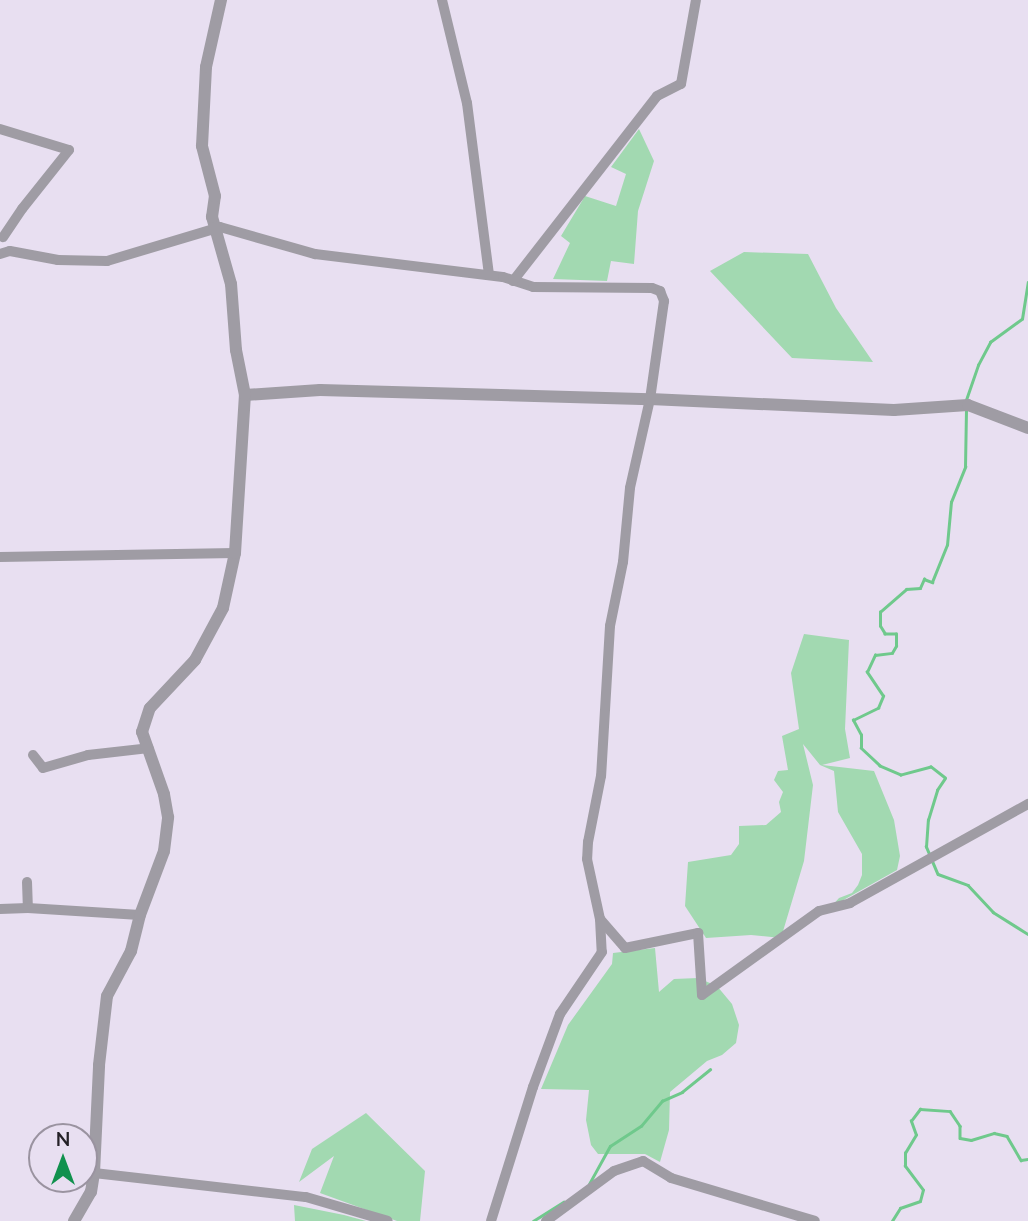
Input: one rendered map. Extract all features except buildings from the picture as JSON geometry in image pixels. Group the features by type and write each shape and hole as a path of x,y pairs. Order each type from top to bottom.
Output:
{"street":[{"path":"96,1123 99,1065 107,996 131,951 140,915 164,851 168,817 164,794 142,732 150,708 195,660 223,608 235,554 245,395 236,350 231,285 212,217 215,196 202,146 206,67 221,0"},
{"path":"442,0 467,103 489,275"},
{"path":"513,281 657,96 681,84 696,0"},
{"path":"0,129 69,150 1,235 2,252 58,260 107,261 220,228 315,254 489,275 533,287 652,288 660,291 664,301 650,399 630,488 622,562 610,626 601,776 588,842 587,859 600,919 601,952 560,1014 533,1087 491,1221"},
{"path":"245,395 320,390 650,399 894,410 968,405 1028,428"},
{"path":"0,557 235,554"},
{"path":"33,755 43,768 88,755 149,748"},
{"path":"600,919 625,948 698,933 702,995 819,911 850,904 1028,804"},
{"path":"27,882 28,908"},
{"path":"0,909 28,908 140,915"},
{"path":"546,1221 614,1171 643,1161 671,1178 816,1221"},
{"path":"98,1173 306,1197 388,1221"},
{"path":"74,1221 90,1193"}],"green space":[{"path":"639,129 654,161 638,211 634,264 611,261 607,281 553,279 570,243 561,236 585,196 616,206 626,174 611,167"},
{"path":"744,252 808,254 836,308 873,362 792,358 710,271"},
{"path":"804,634 849,640 845,729 850,758 822,765 874,771 894,820 900,856 897,870 831,907 839,898 852,893 858,885 862,875 862,854 838,812 834,771 820,765 803,744 813,785 804,861 781,938 751,935 706,938 685,906 688,862 731,855 739,844 739,826 766,825 781,812 779,802 783,792 774,780 778,771 788,770 782,736 799,729 791,673"},
{"path":"655,948 659,992 674,979 698,978 717,986 732,1004 739,1025 736,1043 722,1055 707,1061 670,1092 669,1130 660,1162 645,1154 598,1154 591,1145 586,1120 589,1090 541,1089 568,1025 612,964 613,953"},
{"path":"366,1113 425,1171 420,1221 397,1221 320,1193 334,1156 299,1182 312,1149"},
{"path":"294,1205 344,1215 366,1221 295,1221"}],"waterway":[{"path":"966,400 978,365 990,342 1022,319 1028,282"},
{"path":"929,854 926,847 928,820 937,790 945,778 931,767 901,775 880,766 861,748 861,735 853,720 878,708 883,696 867,672 875,655 892,653 896,646 896,634 885,634 880,626 880,612 906,589 920,588 924,579 932,582 947,545 951,502 965,467 966,410"},
{"path":"932,860 938,874 968,885 993,912 1028,934"},
{"path":"589,1184 610,1146 641,1126 662,1101 682,1092 710,1069"},
{"path":"892,1221 900,1208 920,1201 923,1190 905,1166 905,1153 916,1135 911,1121 920,1109 950,1111 960,1126 960,1138 971,1140 994,1133 1007,1136 1021,1160 1028,1159"},
{"path":"533,1221 564,1202"}]}
